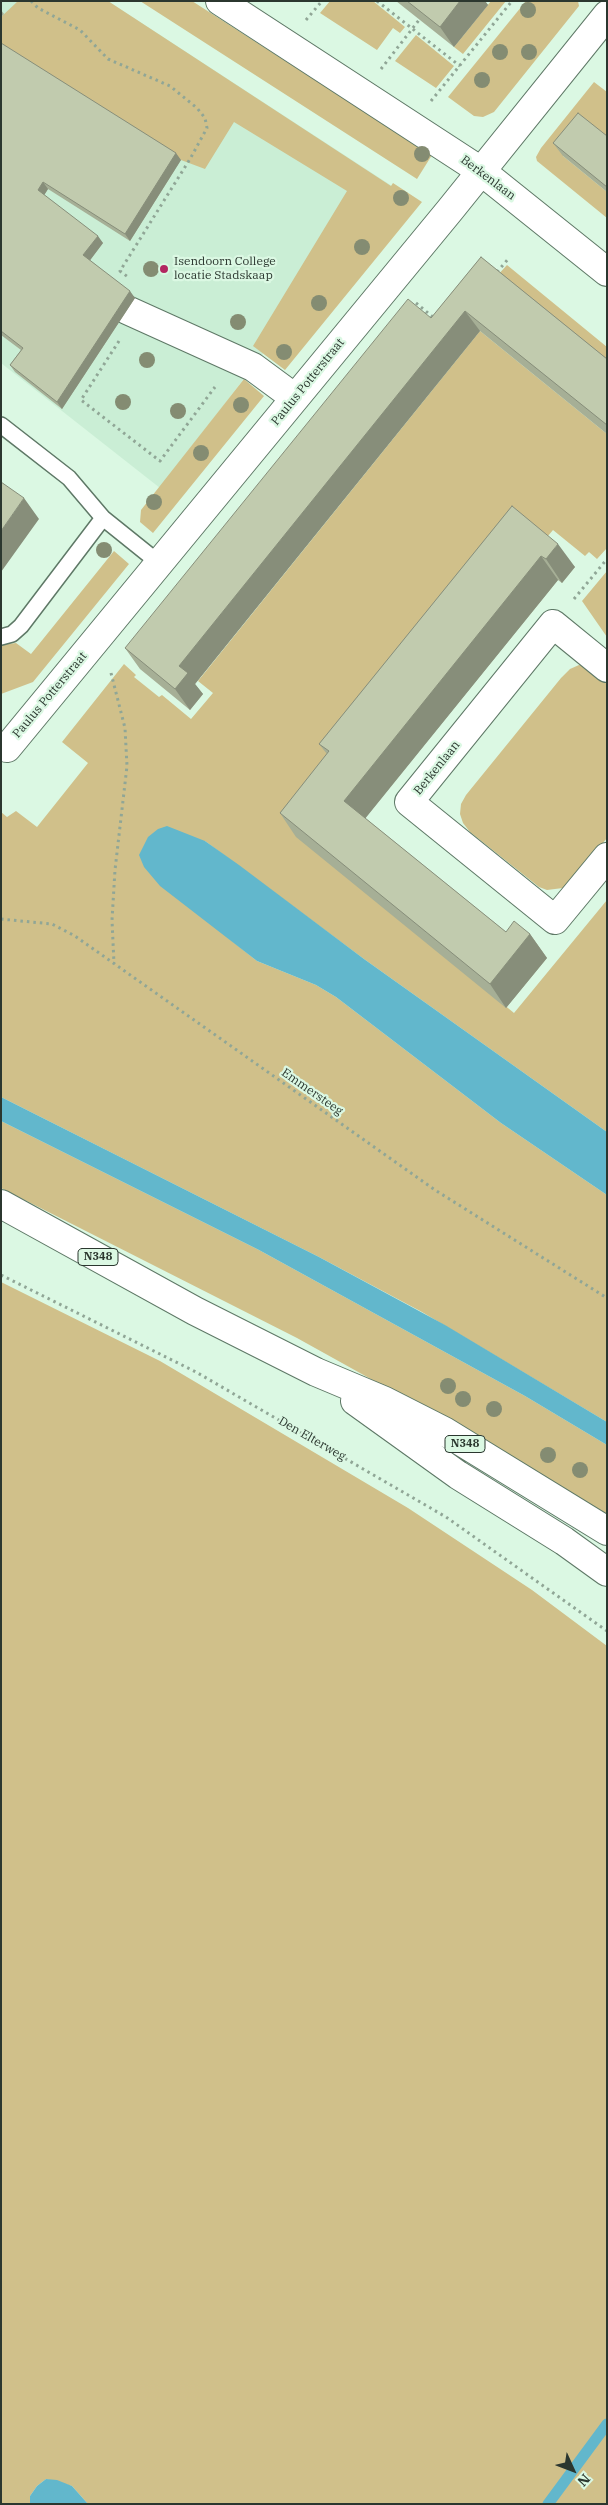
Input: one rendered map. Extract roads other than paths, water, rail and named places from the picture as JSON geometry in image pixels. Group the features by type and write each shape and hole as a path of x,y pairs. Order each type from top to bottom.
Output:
{"street":[{"name":"Berkenlaan","path":"220,1 482,171 607,272"},
{"path":"600,1 607,6"},
{"name":"Paulus Potterstraat","path":"7,748 482,171 607,15"},
{"path":"127,310 253,367 295,398"},
{"name":"Berkenlaan","path":"607,668 553,624 409,802 555,920 607,857"},
{"name":"N348","path":"1,1204 195,1311 316,1372 384,1400 444,1431 607,1532"},
{"name":"N348","path":"1,1225 195,1311"},
{"name":"N348","path":"316,1372 458,1475 564,1541 607,1572"}],"lane":[{"path":"1,425 68,478 104,518 159,563"},
{"path":"1,637 12,634 22,626 104,518"}],"water":[{"path":"167,826 205,841 364,959 607,1132 607,1195 501,1123 336,997 316,985 257,961 160,886 144,867 139,855 148,837 158,829"},
{"path":"1,1097 319,1257 445,1325 607,1422 607,1445 525,1396 259,1250 1,1121"},
{"path":"46,2479 57,2480 72,2486 88,2504 30,2504 30,2496 37,2486"}],"waterway":[{"path":"548,2504 607,2424"}],"place":[{"name":"Isendoorn College locatie Stadskaap","path":"164,269"}]}
